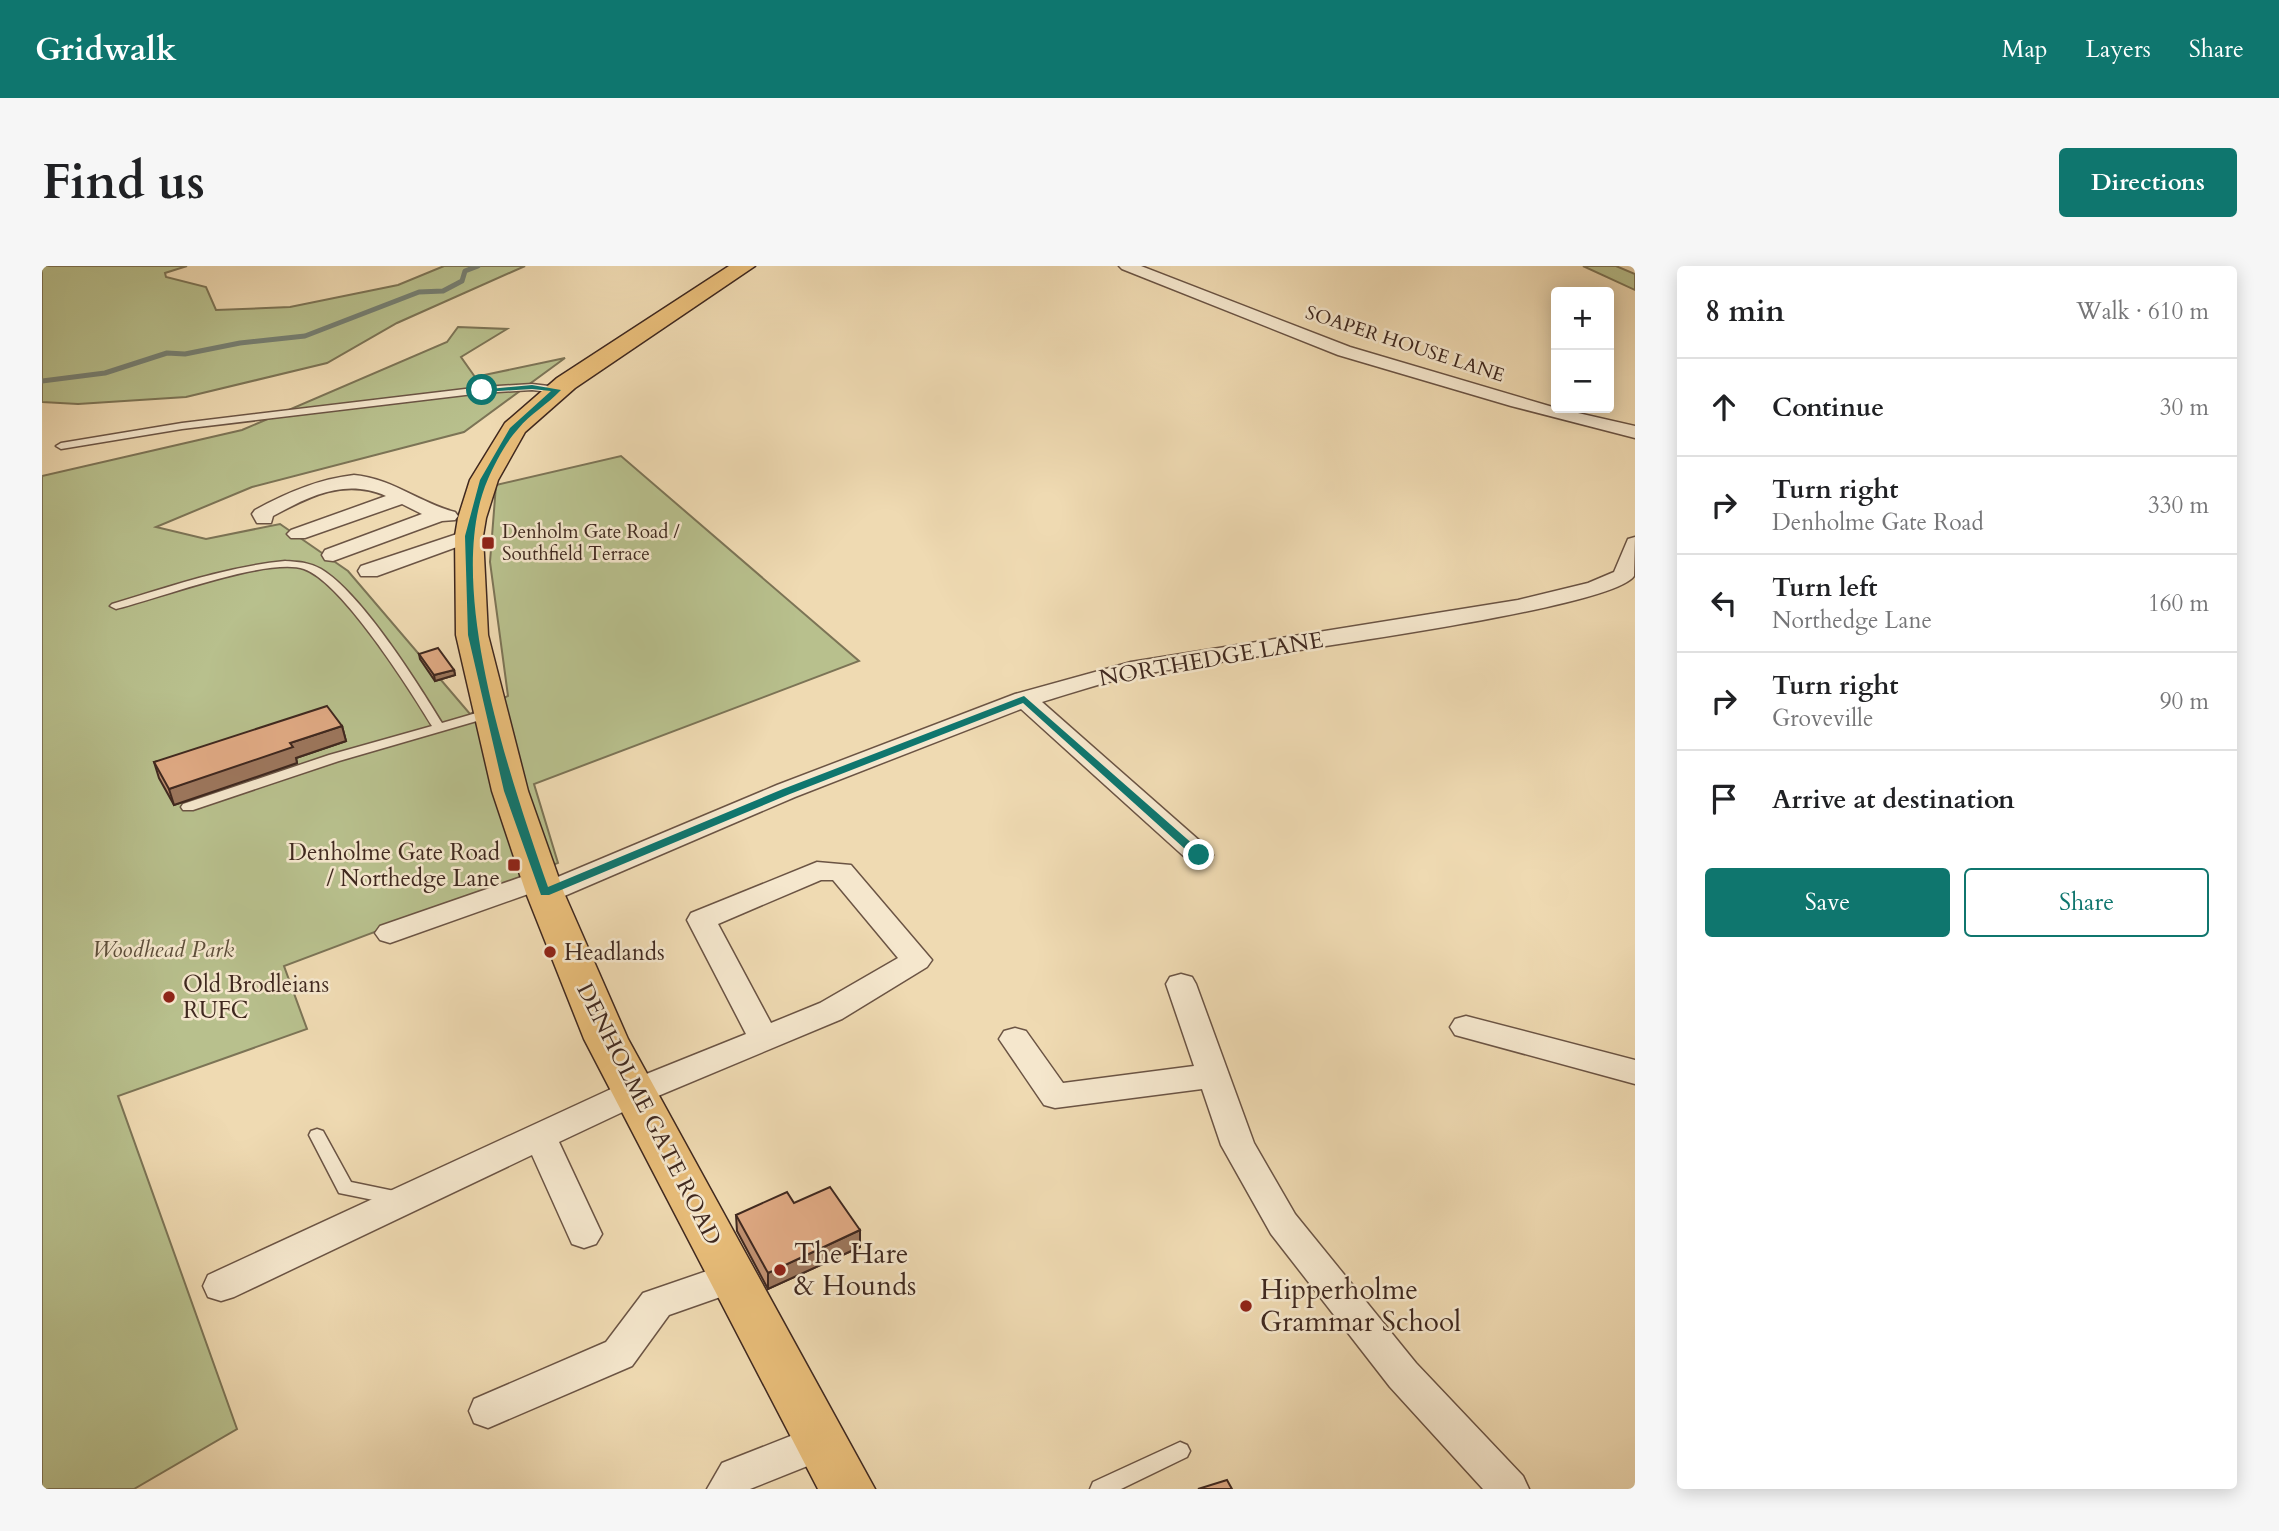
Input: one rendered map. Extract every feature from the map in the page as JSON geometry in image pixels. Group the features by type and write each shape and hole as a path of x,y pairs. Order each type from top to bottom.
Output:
{"main road":[{"name":"DENHOLME GATE ROAD","path":"744,266 558,390 514,428 460,523 472,635 510,791 542,886 606,1039 847,1489"}],"street":[{"name":"SOAPER HOUSE LANE","path":"1127,266 1354,354 1505,399 1635,432"},
{"path":"264,519 262,514 289,498 336,484 364,481 460,523"},
{"path":"298,534 401,498"},
{"path":"332,555 460,523"},
{"path":"369,571 460,523"},
{"name":"NORTHEDGE LANE","path":"390,933 542,886 1024,699 1131,669 1518,607 1583,591 1623,576 1635,543"},
{"path":"1024,699 1199,855"},
{"path":"221,1286 635,1092 831,1012 917,960 841,871 817,871 701,920 764,1039"},
{"path":"1181,984 1238,1145 1283,1223 1403,1376 1509,1489"},
{"path":"1466,1027 1635,1072"},
{"path":"1015,1039 1055,1096 1212,1076"},
{"path":"540,1136 584,1234"},
{"path":"488,1411 619,1354 656,1304 733,1277"},
{"path":"727,1489 736,1476 821,1442"}],"lane":[{"path":"61,446 182,426 482,390 532,387 558,390"},
{"path":"116,606 258,568 282,564 307,565 330,580 411,681 439,727"},
{"path":"188,807 334,758 490,713"},
{"path":"317,1135 345,1188 406,1199"},
{"path":"1100,1489 1180,1451"}],"green space":[{"path":"42,266 187,266 165,273 166,277 206,287 216,310 290,307 398,285 444,266 525,266 397,323 327,363 186,397 78,404 42,402"},
{"path":"1583,266 1616,266 1635,274 1635,290"},
{"name":"Old Brodleians RUFC","path":"458,327 507,329 461,357 475,377 565,358 464,432 252,487 156,527 206,539 280,524 348,571 470,714 508,696 490,562 496,485 621,456 859,661 534,784 558,863 284,966 307,1029 118,1096 237,1429 134,1489 42,1489 42,476 242,430 447,342"}],"building":[{"path":"438,648 454,670 434,675 419,654"},
{"path":"327,706 342,726 290,743 293,747 169,789 154,762"},
{"name":"The Hare & Hounds","path":"830,1187 860,1230 768,1273 736,1215 787,1192 794,1203"},
{"path":"1227,1480 1232,1489 1198,1489"}],"waterway":[{"path":"42,381 105,373 167,353 185,354 240,343 305,336 419,292 443,291 462,281 465,271 478,266"}],"place":[{"name":"Denholm Gate Road / Southfield Terrace","path":"488,543"},
{"name":"Denholme Gate Road / Northedge Lane","path":"514,865"},
{"name":"Headlands","path":"550,952"},
{"name":"Old Brodleians RUFC","path":"169,997"},
{"name":"The Hare & Hounds","path":"780,1270"},
{"name":"Hipperholme Grammar School","path":"1246,1306"}],"route":[{"path":"482,390 532,387 558,390 514,428 484,480 469,536 472,635 510,791 545,893 786,791 1024,699 1199,855"}],"park label":[{"name":"Woodhead Park","path":"163,949"}]}
